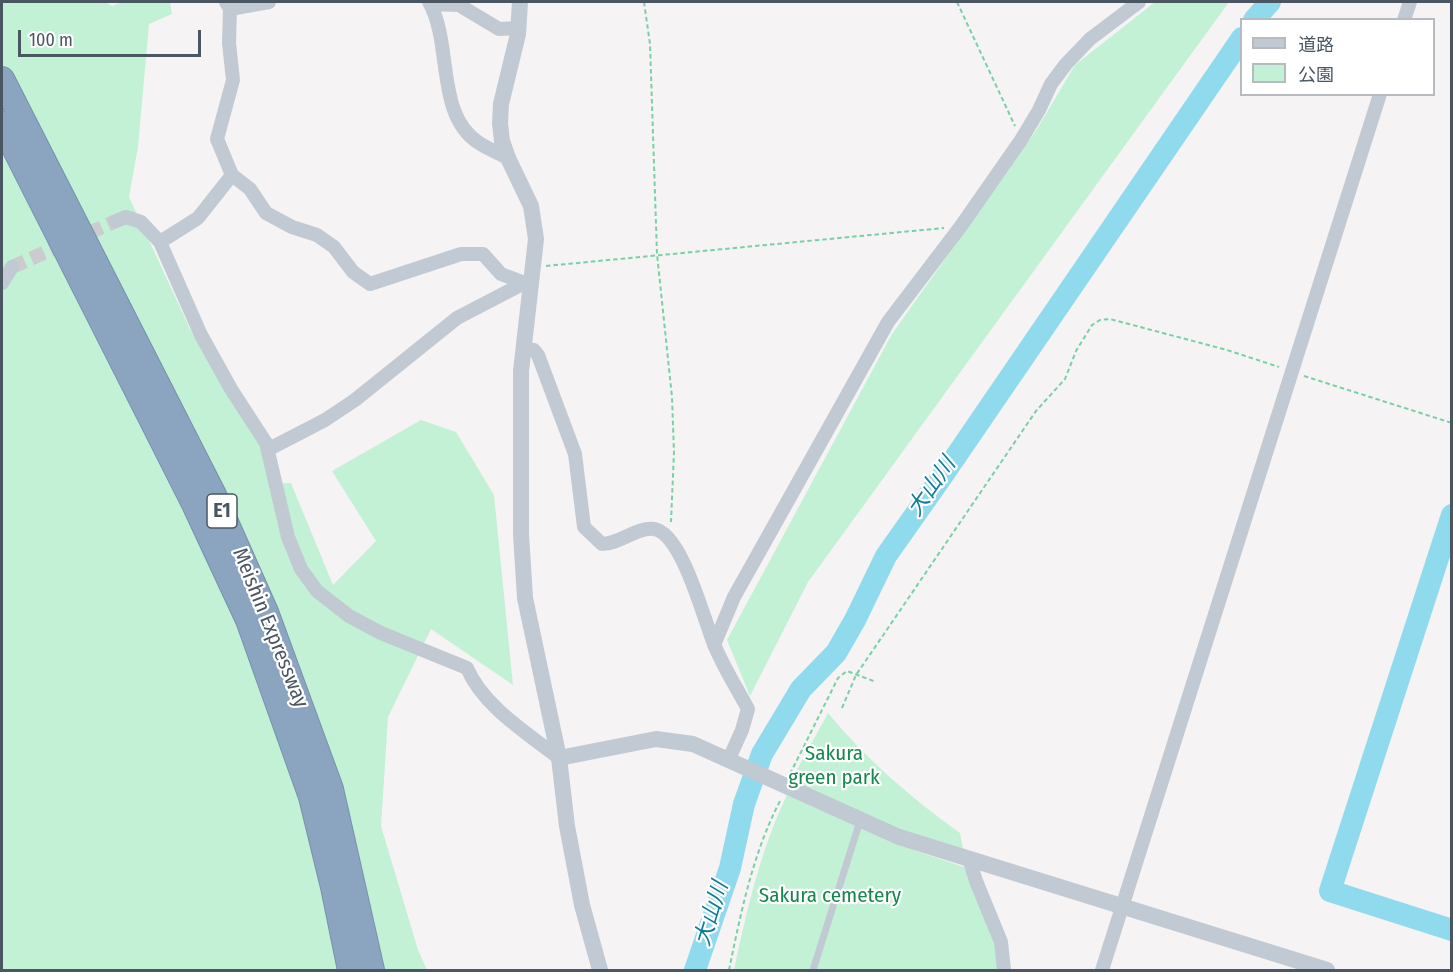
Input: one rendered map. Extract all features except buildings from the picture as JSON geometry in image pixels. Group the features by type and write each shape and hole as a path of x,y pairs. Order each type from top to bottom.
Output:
{"highway":[{"name":"Meishin Expressway","path":"2,79 214,495 266,612 331,789 372,970"},
{"name":"Meishin Expressway","path":"2,124 189,494 248,620 310,797 333,887 350,970"}],"street":[{"path":"269,2 228,5 232,80 217,140 232,175 250,189 266,213 326,241 334,247 353,272 370,284 461,254 483,254 501,274 531,276"},
{"path":"520,2 519,28 501,104 502,141 531,206 536,239 521,370 525,598 559,759 567,826 580,894 600,970"},
{"path":"714,645 734,597 888,322 961,226 1021,140 1040,110 1051,84 1066,64 1090,39 1139,2"},
{"path":"1405,18 1410,2"},
{"path":"429,3 459,5 500,29 519,28"},
{"path":"429,3 441,27 450,98 460,125 478,143 508,158"},
{"path":"1102,970 1379,96"},
{"path":"160,242 198,218 232,175"},
{"path":"116,221 126,217 141,222 160,242 201,335 268,449 288,537 301,569 317,591 349,616 381,633 467,668 474,686 482,694 559,759"},
{"path":"2,283 12,267"},
{"path":"268,449 325,420 355,400 457,318 531,276"},
{"path":"524,349 534,350 538,355 575,454 584,527 602,544 609,544 646,529 656,529 670,539 694,586 714,645 748,710 730,760"},
{"path":"559,759 656,739 693,744 899,837 1328,970"},
{"path":"969,859 1001,942 1004,970"}],"lane":[{"path":"813,970 860,819"}],"path":[{"path":"644,2 650,44 657,254 672,397 674,452 670,539"},
{"path":"957,2 1021,140"},
{"path":"531,276 657,254 961,226"},
{"path":"842,708 857,674 1036,411 1065,379 1076,351 1092,326 1100,320 1110,319 1206,344 1452,423"},
{"path":"729,970 761,841 781,783 838,678 847,670 876,682"}],"green space":[{"path":"2,2 106,2 112,6 122,2 170,2 172,14 149,24 138,147 129,197 190,329 262,447 271,484 291,483 333,585 376,541 332,471 421,420 456,432 494,495 513,685 431,629 388,717 381,826 418,950 427,970 2,970"},
{"path":"1155,2 1229,2 808,582 750,696 727,640 892,334 1037,129 1075,65"},
{"name":"Sakura green park","path":"828,713 890,777 960,833 963,849 901,830 797,783 793,777"},
{"name":"Sakura cemetery","path":"787,795 901,846 964,867 996,944 998,970 734,970 749,903 762,859"}],"waterway":[{"name":"大山川","path":"1256,18 1270,2"},
{"name":"大山川","path":"695,970 730,868 744,804 762,754 801,689 836,653 886,556 1240,41"},
{"path":"1452,515 1330,891 1452,930"}],"tunnel":[{"path":"12,267 116,221"}]}
